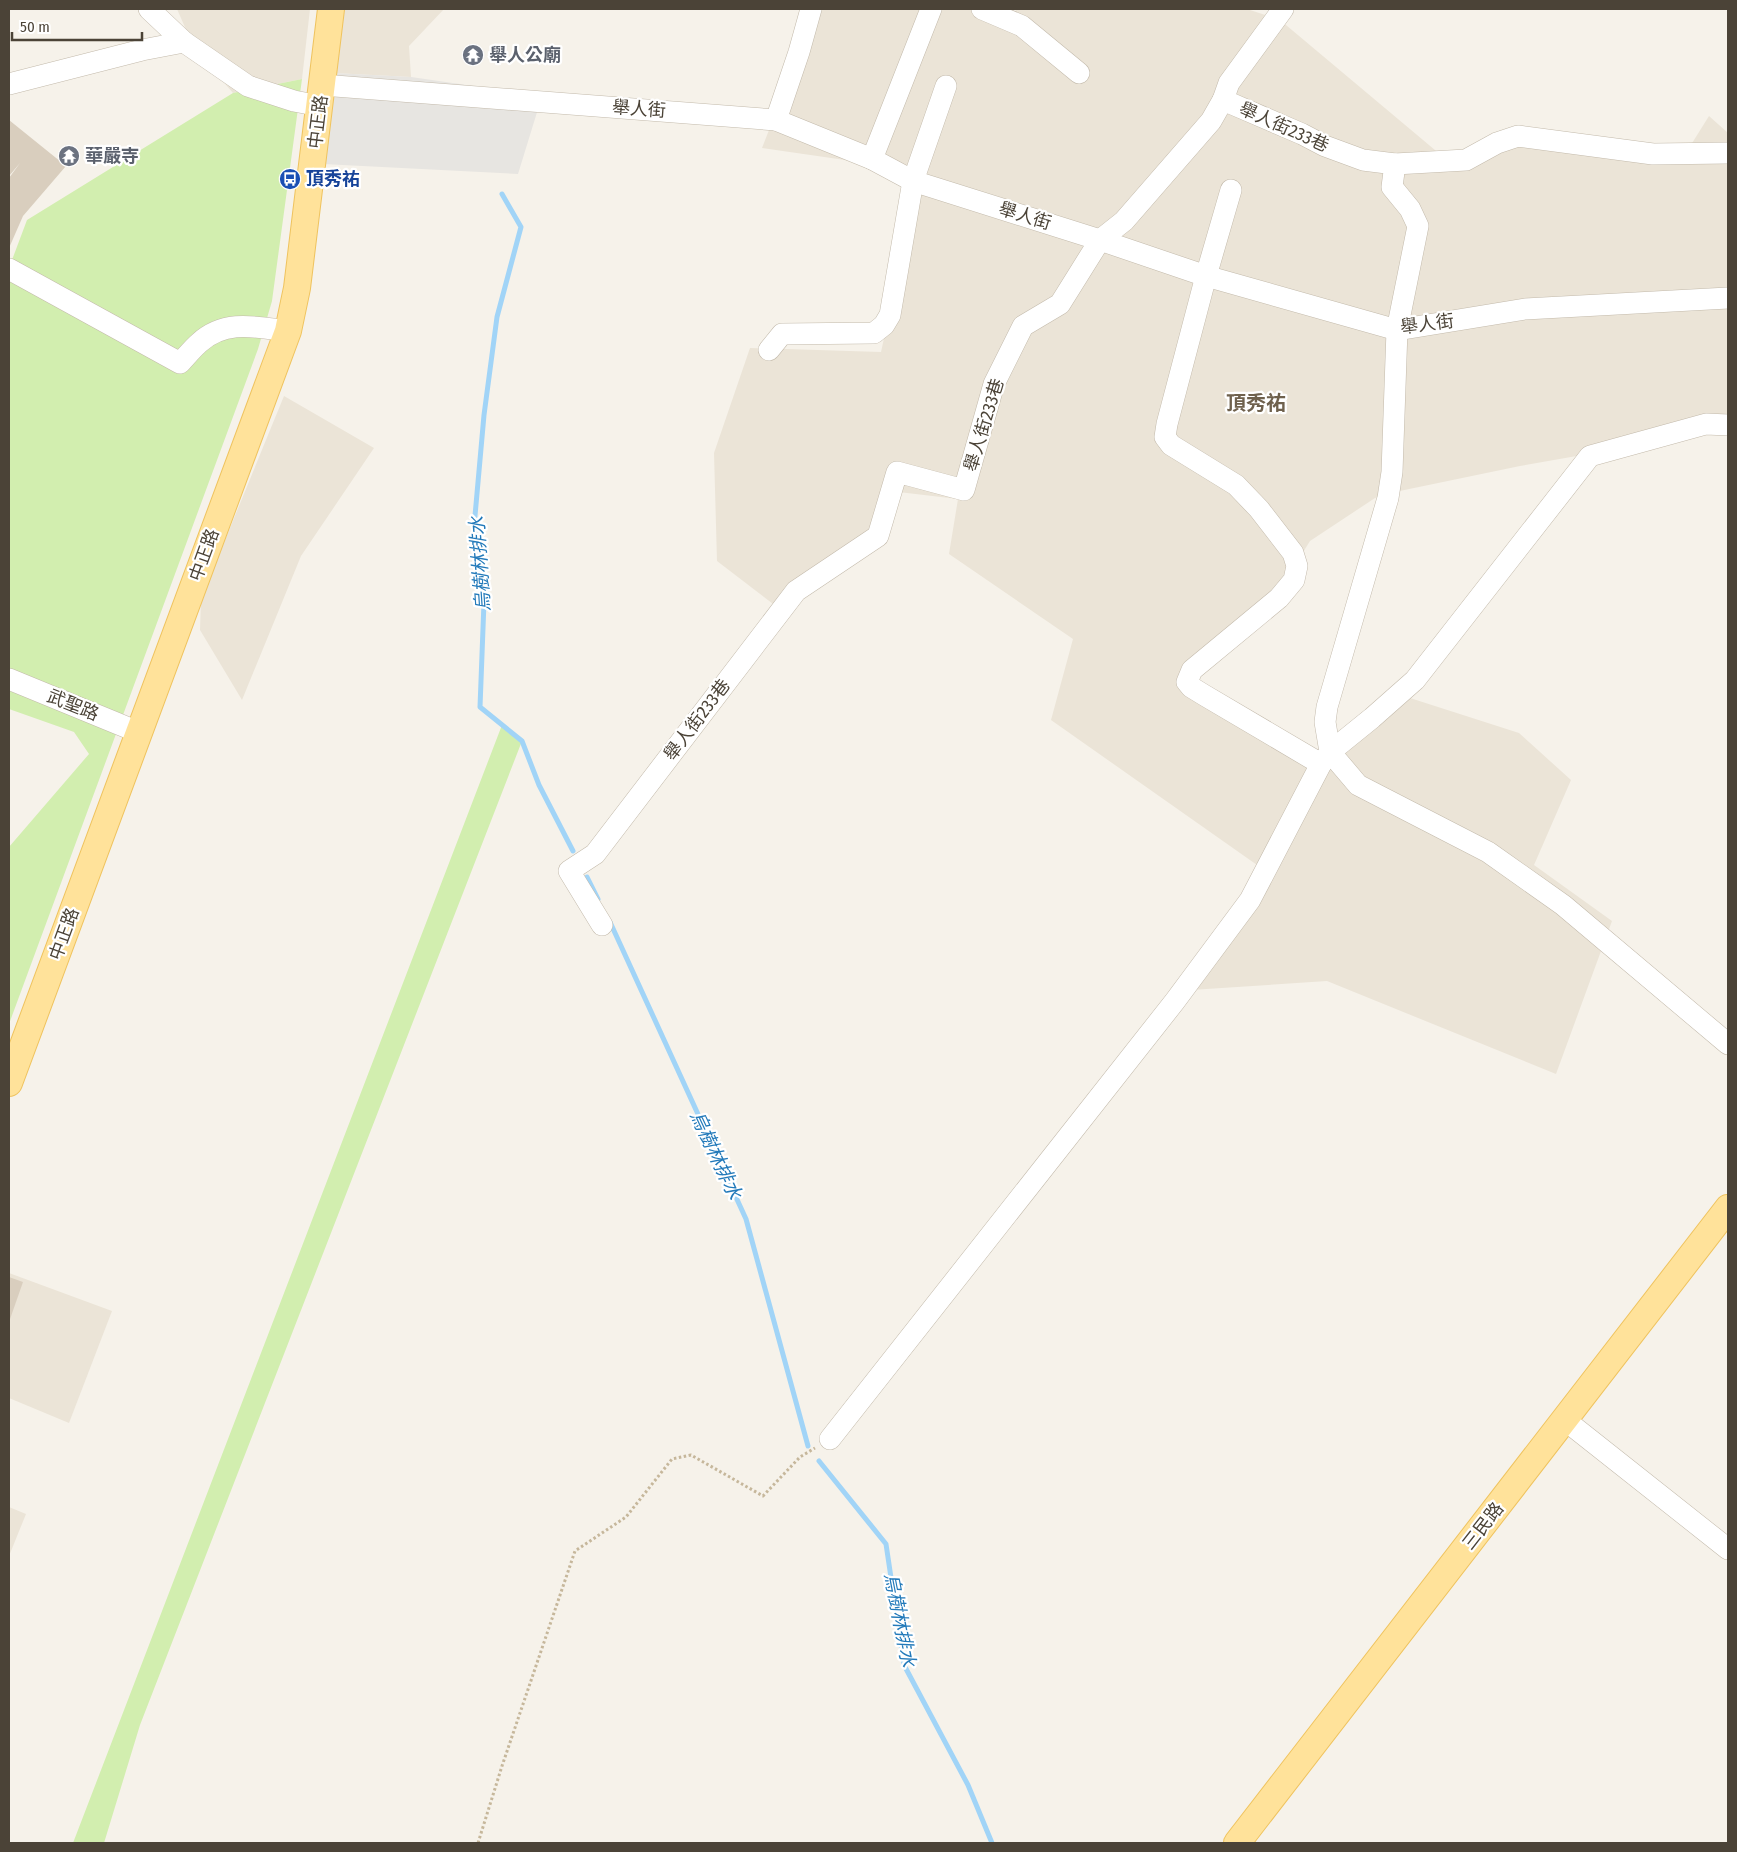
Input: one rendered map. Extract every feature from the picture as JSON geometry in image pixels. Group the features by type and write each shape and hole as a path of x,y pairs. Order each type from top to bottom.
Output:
{"main road":[{"name":"中正路","path":"9,1084 288,331 296,288 331,9"},
{"name":"三民路","path":"1236,1843 1728,1208"}],"street":[{"name":"舉人街","path":"149,9 184,42 248,86 294,101 321,96 776,120 872,159 913,181 1100,240 1206,276 1397,330 1525,309 1728,298"},
{"path":"776,120 811,9"},
{"path":"872,159 931,9"},
{"path":"982,9 1022,26 1079,73"},
{"path":"1223,100 1229,83 1283,9"},
{"path":"9,84 142,50 184,42"},
{"path":"769,350 782,334 874,334 884,325 890,315 913,181 946,86"},
{"name":"舉人街233巷","path":"602,925 569,872 595,854 796,591 878,536 897,472 964,490 994,384 1023,326 1060,304 1100,240 1124,221 1211,121 1223,100 1325,146 1363,160 1396,164 1466,160 1497,143 1518,136 1653,154 1728,154"},
{"path":"1325,758 1327,707 1388,498 1392,472 1397,330 1418,226 1410,209 1392,187 1396,164"},
{"path":"1231,190 1206,276 1165,437 1171,445 1236,485 1259,509 1293,553 1297,566 1294,580 1278,598 1192,670 1187,682 1191,687 1204,695 1325,758 1358,785 1488,852 1564,905 1728,1044"},
{"path":"9,270 180,363 200,342 222,328 240,325 288,331"},
{"path":"830,1439 1175,1001 1250,900 1325,758 1415,680 1590,456 1706,424 1728,425"},
{"name":"武聖路","path":"9,679 138,732"},
{"path":"1565,1420 1728,1549"}],"path":[{"path":"478,1843 575,1551 626,1518 672,1459 691,1455 763,1496 800,1457 830,1439"}],"shaded area":[{"path":"177,9 310,9 302,79 233,93 194,48"},
{"path":"342,9 444,9 409,46 411,77 334,73"},
{"path":"812,9 979,9 1006,21 1017,9 1247,9 1280,20 1454,166 1505,138 1684,156 1709,116 1728,133 1728,431 1520,466 1390,493 1375,498 1310,541 1285,581 1185,680 1318,756 1410,698 1519,733 1571,780 1534,865 1612,921 1556,1074 1327,981 1191,990 1267,872 1051,720 1073,639 949,554 958,499 890,491 882,538 781,610 717,561 714,453 750,348 881,352 921,171 762,148 801,48"},
{"path":"334,73 411,77 542,96 518,174 323,164"},
{"path":"284,396 374,448 301,556 242,700 200,630 201,599"},
{"path":"9,1273 112,1311 69,1423 9,1398"},
{"path":"9,1507 26,1514 9,1556"}],"green space":[{"path":"302,79 272,301 258,349 9,1024 9,847 89,754 74,732 9,709 9,268 27,220 233,93"},
{"path":"502,725 522,741 140,1725 104,1843 73,1843"}],"building":[{"path":"9,120 66,166 23,216 9,248 9,178 20,163 9,176"},
{"path":"9,1277 23,1282 9,1322"}],"waterway":[{"name":"烏樹林排水","path":"502,194 521,227 497,317 484,415 474,527 484,602 480,707 522,741 539,785 573,851"},
{"name":"烏樹林排水","path":"587,877 598,899"},
{"name":"烏樹林排水","path":"610,922 746,1219 808,1446"},
{"name":"烏樹林排水","path":"819,1461 886,1544 904,1665 968,1785 992,1843"}],"place":[{"name":"舉人公廟","path":"473,55"},
{"name":"華嚴寺","path":"69,156"},
{"name":"頂秀祐","path":"290,179"}],"district":[{"name":"頂秀祐","path":"1256,403"}]}
